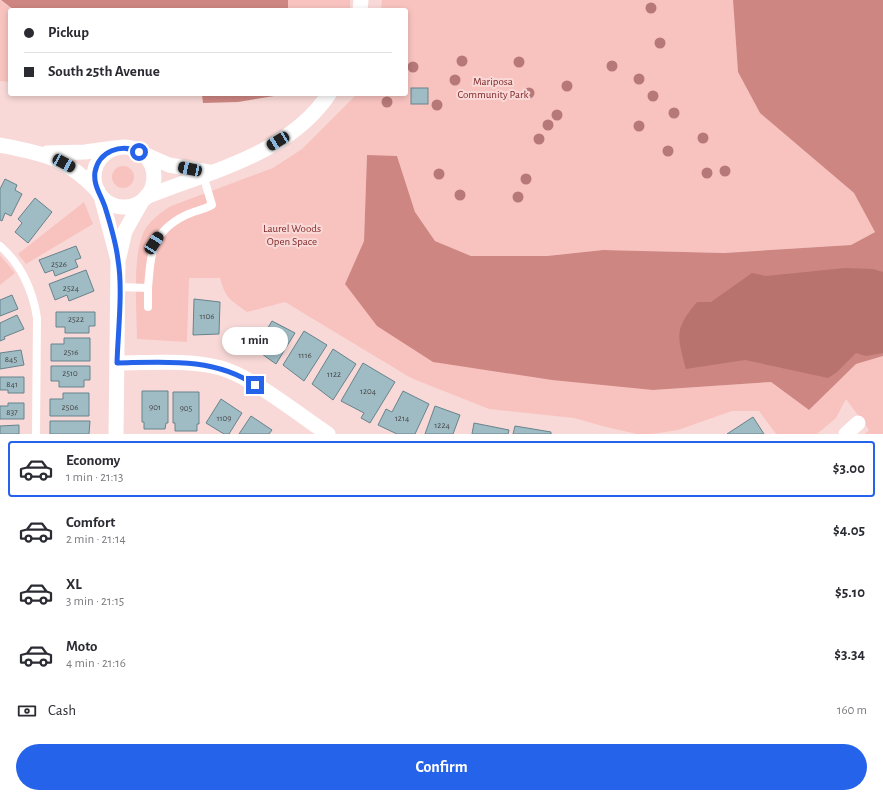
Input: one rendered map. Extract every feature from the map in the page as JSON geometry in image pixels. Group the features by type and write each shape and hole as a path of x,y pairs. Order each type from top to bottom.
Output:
{"street":[{"path":"0,145 42,154 72,167 106,201 120,206 131,206 206,173 253,157 278,141 311,114 327,96"},
{"path":"116,434 119,286 118,260 100,194 95,182 95,174 99,162 106,153 121,148"},
{"path":"42,154 128,148 169,165 206,173"},
{"path":"118,260 125,231 153,181 153,170 148,159 139,152"},
{"path":"117,363 189,363 222,369 245,378 328,434"},
{"path":"846,434 858,422"}],"lane":[{"path":"148,307 151,255 154,243 162,232 176,220 212,205 206,173"},
{"path":"0,246 8,253 23,274 35,301 37,318 36,434"},
{"path":"119,286 148,288"}],"green space":[{"path":"0,0 11,8 8,8 8,82 0,81"},
{"path":"288,0 350,0 350,8 288,8"},
{"path":"382,0 733,0 738,72 760,113 854,193 876,231 851,245 724,253 603,250 547,256 471,256 435,241 415,212 397,156 367,156 364,241 345,284 653,390 771,382 809,410 856,364 883,356 883,434 865,434 869,430 846,399 836,418 817,434 776,434 759,411 732,411 678,430 652,434 637,434 574,418 489,409 411,378 285,302 247,312 229,298 224,291 220,278 189,278 187,342 137,339 136,282 138,251 141,238 146,228 160,213 171,206 273,168 302,149 355,96 408,96 408,8 381,8"},
{"path":"119,166 127,166 134,173 134,181 127,188 119,188 112,181 112,173"},
{"path":"84,202 93,224 26,264 18,254"},
{"path":"0,255 15,273 0,285"}],"shaded area":[{"path":"1,0 288,0 288,8 11,8"},
{"path":"733,0 883,0 883,356 856,364 809,410 771,382 653,390 552,380 433,362 377,326 345,284 364,241 367,155 397,156 415,212 435,241 471,256 547,256 603,250 724,253 851,245 875,232 854,193 760,113 738,72"},
{"path":"202,96 274,96 238,102 203,103"},
{"path":"845,268 873,269 883,272 883,353 866,356 856,353 837,372 828,378 745,360 686,369 679,340 681,326 684,319 697,302 711,302 752,273 766,276"}],"building":[{"path":"411,88 428,88 428,104 411,104"},
{"path":"5,179 17,185 15,190 22,194 11,216 5,213 2,221 0,220 0,189"},
{"path":"35,198 52,212 28,243 15,232 22,223 18,219"},
{"path":"76,246 81,258 75,260 78,267 55,276 53,270 45,273 39,260"},
{"path":"86,270 94,291 69,301 67,295 55,300 49,284"},
{"path":"12,295 18,309 0,316 0,300"},
{"path":"194,299 220,302 219,334 193,335"},
{"path":"56,312 95,312 95,326 89,326 89,333 65,333 65,327 56,327"},
{"path":"17,315 24,329 4,337 5,339 0,341 0,323"},
{"path":"272,321 295,333 276,364 255,349"},
{"path":"304,331 327,345 304,381 283,365"},
{"path":"64,338 90,338 90,361 51,361 51,344 64,344"},
{"path":"333,349 356,364 333,400 312,384"},
{"path":"21,350 24,365 0,369 0,353"},
{"path":"363,363 395,382 370,423 361,418 364,413 341,401"},
{"path":"51,366 90,366 90,380 84,380 84,387 59,387 59,381 51,381"},
{"path":"0,377 24,377 24,393 8,393 8,390 0,390"},
{"path":"142,391 168,391 168,423 166,423 165,429 144,429 144,422 142,422"},
{"path":"403,391 429,404 415,434 397,434 378,425 386,409 392,412"},
{"path":"173,392 199,392 199,424 197,424 197,431 175,431 175,423 173,423"},
{"path":"63,393 89,393 89,416 50,416 50,399 63,399"},
{"path":"221,399 242,413 229,434 224,434 206,423"},
{"path":"8,403 24,403 24,419 0,419 0,406 8,406"},
{"path":"435,406 460,415 453,434 425,434"},
{"path":"251,416 272,430 269,434 239,434"},
{"path":"753,417 764,434 727,434"},
{"path":"50,421 90,421 89,434 50,434"},
{"path":"474,423 509,430 508,434 472,434"},
{"path":"19,425 19,434 0,434 0,426"},
{"path":"515,426 551,432 551,434 513,434"}],"route":[{"path":"139,152 134,149 122,147 111,150 102,157 96,167 95,174 95,182 105,206 118,260 119,286 117,363 204,364 245,378 255,385"}],"park label":[{"name":"Mariposa Community Park","path":"493,87"},
{"name":"Laurel Woods Open Space","path":"292,234"}]}
